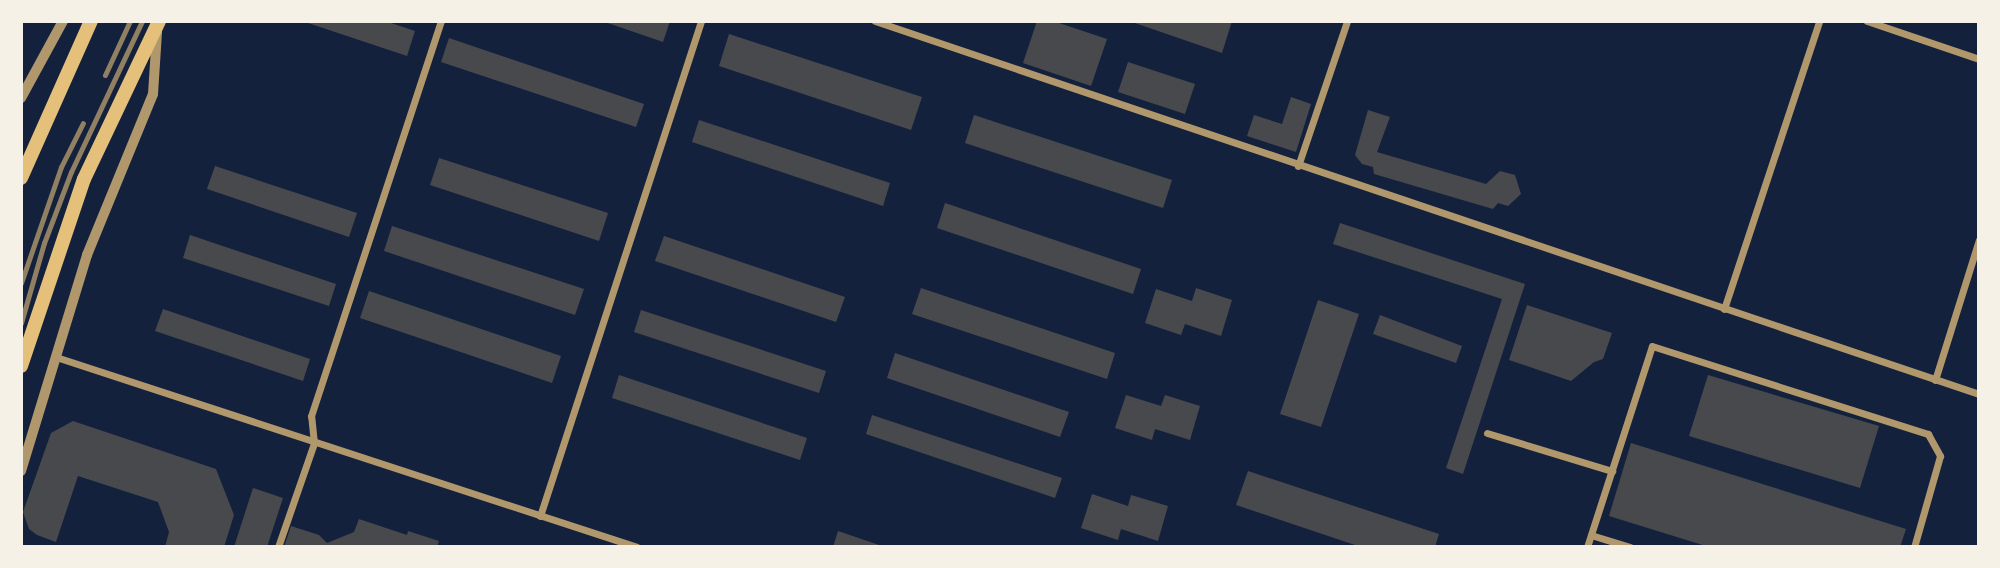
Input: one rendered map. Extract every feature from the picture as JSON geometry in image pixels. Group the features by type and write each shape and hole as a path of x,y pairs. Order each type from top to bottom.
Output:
{"main road":[{"path":"21,178 90,21"},
{"path":"21,366 41,300 84,179 158,22"}],"street":[{"path":"21,98 63,21"},
{"path":"278,547 314,443 311,416 440,21"},
{"path":"540,516 701,21"},
{"path":"875,21 1979,394"},
{"path":"1298,166 1347,21"},
{"path":"1724,309 1819,21"},
{"path":"1867,21 1979,59"},
{"path":"21,471 88,256 153,94 158,22"},
{"path":"1935,380 1979,240"},
{"path":"1587,547 1651,346 1928,434 1940,456 1914,547"},
{"path":"56,356 637,547"},
{"path":"1487,433 1612,471"},
{"path":"1591,535 1630,547"}],"building":[{"path":"302,21 385,21 415,31 407,56"},
{"path":"602,21 670,21 663,42"},
{"path":"1037,21 1053,21 1107,39 1091,86 1023,63"},
{"path":"1129,21 1232,21 1222,53"},
{"path":"729,34 922,97 911,130 719,66"},
{"path":"449,38 644,104 636,127 441,62"},
{"path":"1128,62 1195,84 1185,114 1118,92"},
{"path":"1291,97 1311,104 1296,152 1247,136 1254,115 1282,124"},
{"path":"1368,110 1390,117 1377,152 1486,184 1500,171 1515,175 1521,194 1508,206 1498,203 1493,209 1374,174 1373,167 1362,164 1355,155"},
{"path":"974,115 1172,180 1163,208 965,143"},
{"path":"699,120 890,183 883,206 692,142"},
{"path":"439,158 608,213 599,241 430,185"},
{"path":"215,166 357,213 349,237 207,189"},
{"path":"945,203 1141,269 1133,294 937,228"},
{"path":"1340,223 1525,284 1463,474 1446,468 1502,299 1333,244"},
{"path":"392,226 584,289 575,315 384,251"},
{"path":"190,235 336,284 329,306 183,258"},
{"path":"664,236 845,297 836,322 655,261"},
{"path":"921,288 1115,353 1107,379 912,314"},
{"path":"1196,288 1232,300 1221,336 1185,324 1181,335 1145,323 1156,289 1192,301"},
{"path":"369,291 561,356 552,383 360,318"},
{"path":"1318,300 1359,314 1321,427 1280,414"},
{"path":"1527,305 1612,333 1603,359 1594,362 1571,381 1509,360"},
{"path":"163,309 310,359 303,381 155,331"},
{"path":"641,310 826,371 819,393 634,332"},
{"path":"1380,315 1462,346 1456,363 1373,334"},
{"path":"895,353 1069,412 1060,437 887,378"},
{"path":"619,375 807,438 800,460 612,398"},
{"path":"1708,375 1879,426 1860,488 1689,436"},
{"path":"1126,395 1161,406 1165,395 1200,406 1190,440 1155,429 1152,440 1115,428"},
{"path":"872,415 1062,478 1055,498 866,434"},
{"path":"73,421 216,469 234,515 224,547 165,547 169,532 158,502 78,476 56,542 29,529 23,512 51,433"},
{"path":"1631,443 1906,529 1900,547 1709,547 1609,516"},
{"path":"1248,471 1439,534 1435,547 1361,547 1236,505"},
{"path":"253,488 283,498 267,547 234,547"},
{"path":"1092,494 1128,506 1131,495 1168,506 1158,541 1121,529 1118,540 1081,528"},
{"path":"359,519 407,535 408,531 439,541 437,547 284,547 291,526 319,535 327,543 354,532"},
{"path":"838,531 885,547 833,547"}],"railway":[{"path":"105,75 130,21"},
{"path":"21,323 44,243 71,172 142,21"},
{"path":"21,283 61,167 83,123"}]}
